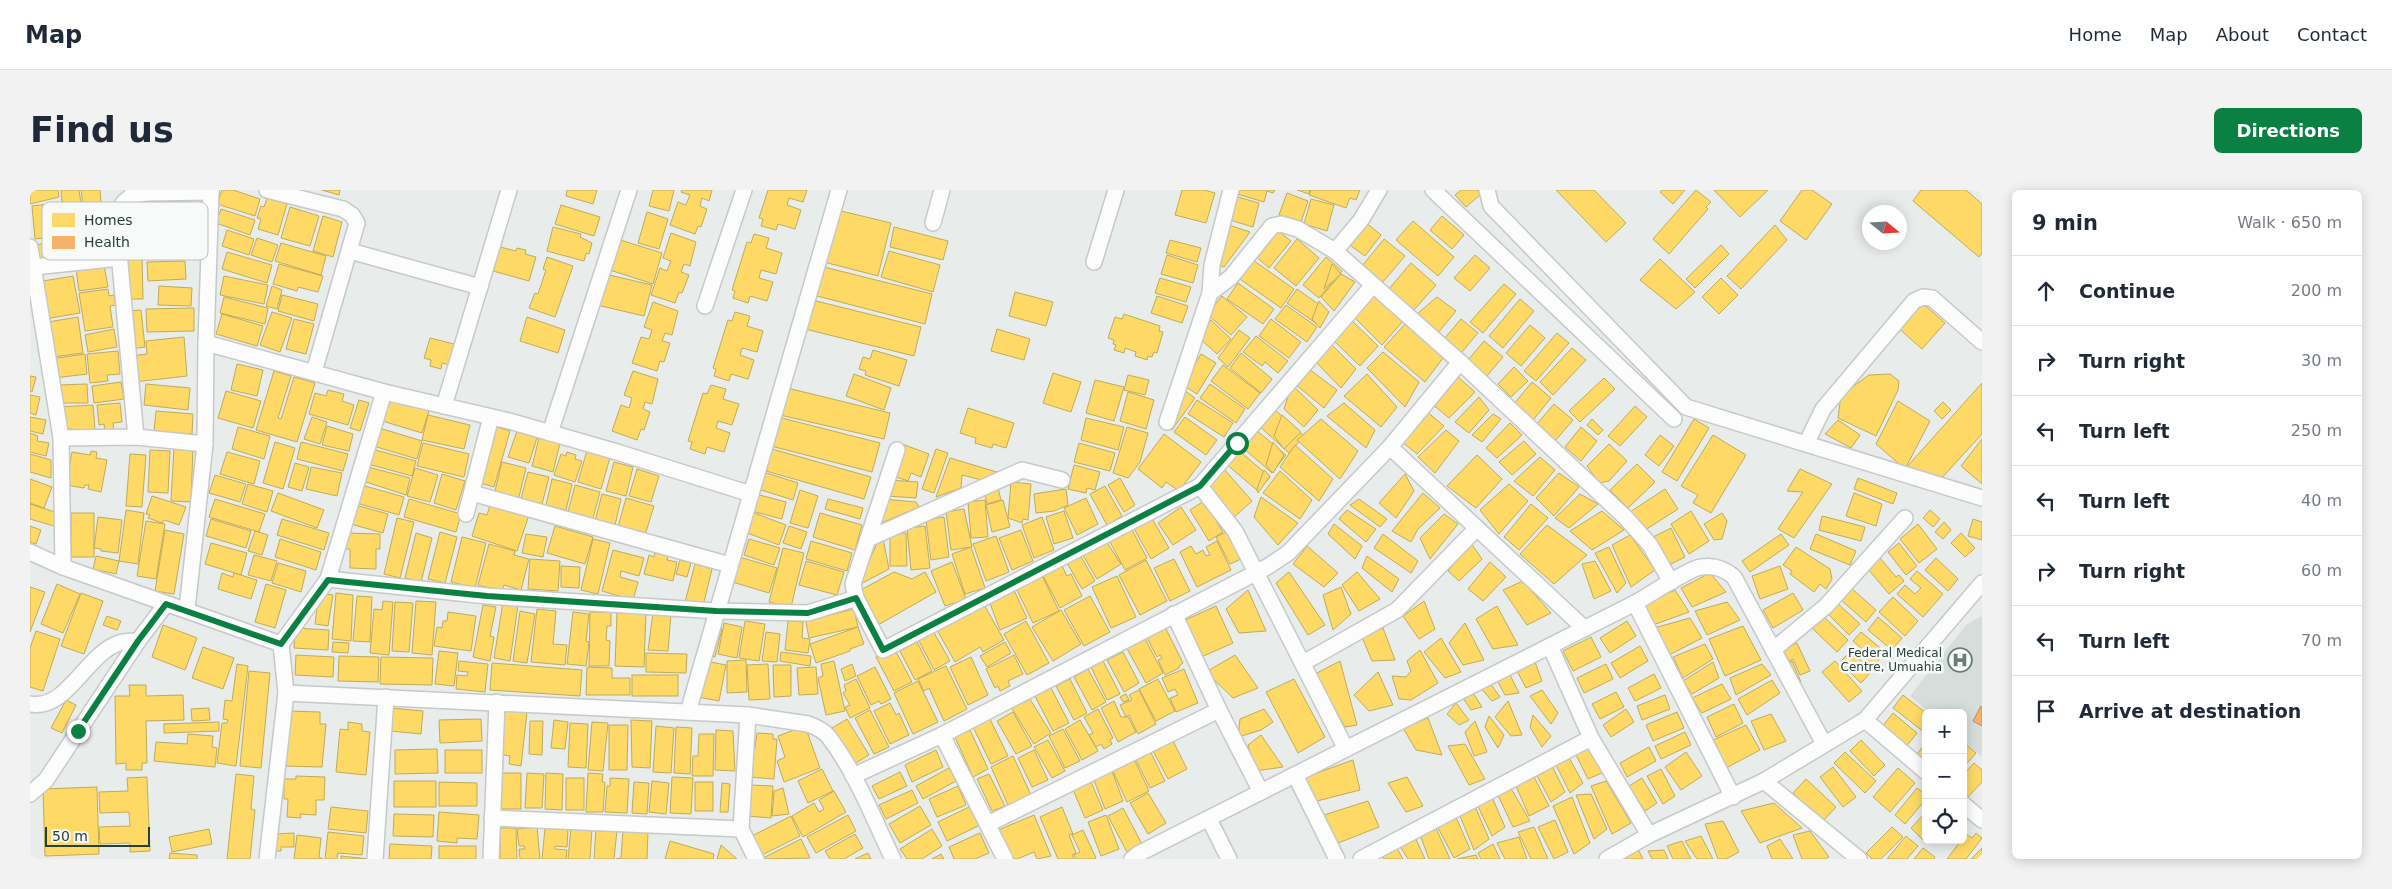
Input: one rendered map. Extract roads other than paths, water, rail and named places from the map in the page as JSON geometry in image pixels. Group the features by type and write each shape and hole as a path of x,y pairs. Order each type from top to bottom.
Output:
{"street":[{"path":"266,190 343,209 352,215 357,223 314,372"},
{"path":"444,406 509,190"},
{"path":"550,433 629,190"},
{"path":"706,306 744,190"},
{"path":"688,712 839,190"},
{"path":"933,223 942,190"},
{"path":"1094,262 1116,190"},
{"path":"1167,422 1210,293 1212,265 1231,190"},
{"path":"1335,251 1361,220 1379,190"},
{"path":"1433,190 1674,419"},
{"path":"1487,190 1491,206 1686,407 1982,498"},
{"path":"123,202 132,195 211,191 205,444 187,609"},
{"path":"1210,293 1231,277 1272,226 1281,224 1298,229 1335,251 1460,362 1626,518 1650,545 1671,582"},
{"path":"30,247 61,438 63,567"},
{"path":"350,251 480,287"},
{"path":"34,267 101,260"},
{"path":"120,260 136,437"},
{"path":"897,450 853,584 856,598 883,650 1200,486 1373,285"},
{"path":"1806,444 1823,409 1914,301 1923,297 1932,298 1982,342"},
{"path":"206,343 384,392 550,433 751,494"},
{"path":"853,776 942,735 1257,572 1288,553 1390,447 1460,362"},
{"path":"267,859 286,693 281,644 328,580 384,392"},
{"path":"466,514 491,417"},
{"path":"61,438 136,437 205,444"},
{"path":"1390,447 1584,628"},
{"path":"868,539 1022,470 1062,480"},
{"path":"1200,486 1235,532 1346,749"},
{"path":"472,493 730,566"},
{"path":"1773,650 1826,606 1904,518"},
{"path":"1303,663 1397,610 1477,528"},
{"path":"30,552 63,567 166,604 187,609 281,644"},
{"path":"1132,859 1635,603 1700,566 1715,567 1727,571 1734,577 1824,744"},
{"path":"328,580 487,596 716,611 808,613 856,598"},
{"path":"1607,859 1649,835 1764,781 1865,720 1982,583"},
{"path":"1635,603 1733,797"},
{"path":"30,794 46,780 138,641 166,604"},
{"path":"1174,614 1219,710 1261,792"},
{"path":"30,704 38,706 50,703 101,654 119,643 138,641"},
{"path":"1550,646 1591,738 1649,835"},
{"path":"286,693 748,715 808,724 818,727 827,735 853,776 892,859"},
{"path":"375,859 386,697"},
{"path":"491,859 497,702"},
{"path":"988,824 1219,710"},
{"path":"748,715 741,829 756,859"},
{"path":"1865,720 1922,769"},
{"path":"942,735 1005,859"},
{"path":"1361,859 1591,738"},
{"path":"1295,775 1337,859"},
{"path":"1764,781 1858,859"},
{"path":"1967,807 1982,820"},
{"path":"492,818 741,829"},
{"path":"1209,819 1229,859"}],"place":[{"name":"Federal Medical Centre, Umuahia","path":"1960,660"}]}
